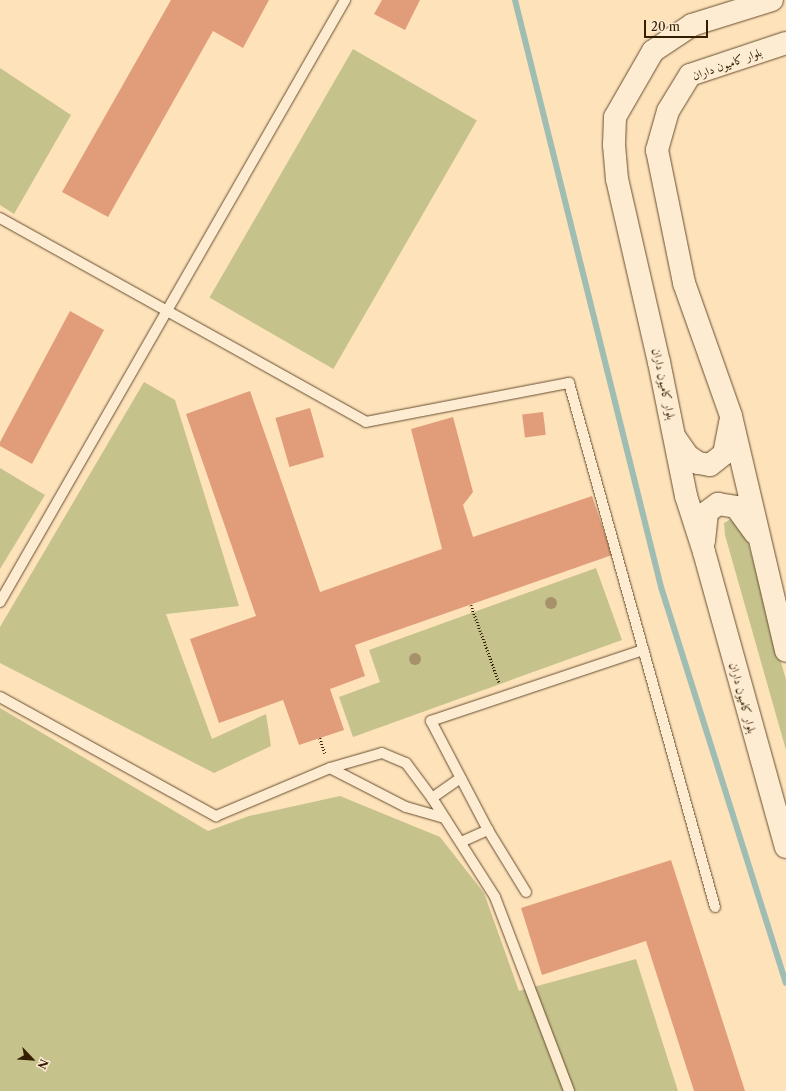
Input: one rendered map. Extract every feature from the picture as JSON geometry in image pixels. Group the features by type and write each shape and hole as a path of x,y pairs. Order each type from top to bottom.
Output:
{"main road":[{"name":"بلوار کامیون داران","path":"772,0 692,24 653,51 615,117 617,179 675,436 686,496 704,552 786,847"},
{"name":"بلوار کامیون داران","path":"786,43 690,75 668,111 657,150 684,283 731,416 786,651"},
{"path":"675,436 688,456 698,463 710,465 724,454 731,416"},
{"path":"704,552 703,530 707,512 718,504 736,507 759,539"}],"lane":[{"path":"0,602 345,0"},
{"path":"0,218 166,312 366,422 569,383 715,907"},
{"path":"526,892 488,830 431,721 643,650"},
{"path":"0,697 216,816 330,768 382,753 406,763 432,798 495,897 569,1091"},
{"path":"330,768 406,807 444,818"},
{"path":"432,798 461,778"},
{"path":"461,842 488,830"}],"path":[{"path":"471,604 504,696"}],"shaded area":[{"path":"353,49 477,120 333,369 210,298"},
{"path":"0,68 71,115 14,214 0,205"},
{"path":"144,382 175,400 239,606 166,614 212,739 266,714 271,746 214,773 0,663 0,627"},
{"path":"0,468 45,495 0,569"},
{"path":"731,519 747,539 786,680 786,750 725,535 724,523"},
{"path":"596,568 622,640 353,737 339,697 380,682 369,650"},
{"path":"0,708 208,831 249,816 340,796 440,837 484,893 519,991 636,959 678,1091 0,1091"}],"building":[{"path":"171,0 269,0 243,48 213,31 108,217 62,192"},
{"path":"382,0 420,0 405,30 374,14"},
{"path":"70,311 104,330 32,464 0,446 0,442"},
{"path":"250,391 320,592 442,549 411,429 453,417 473,492 463,505 473,537 592,496 612,555 355,645 365,676 330,689 344,730 299,745 283,700 219,723 190,639 256,616 186,414"},
{"path":"310,408 324,457 289,467 275,418"},
{"path":"543,412 546,435 525,437 522,415"},
{"path":"671,860 745,1091 694,1091 646,941 542,975 521,908"}],"waterway":[{"path":"515,0 661,587 786,983"}]}
